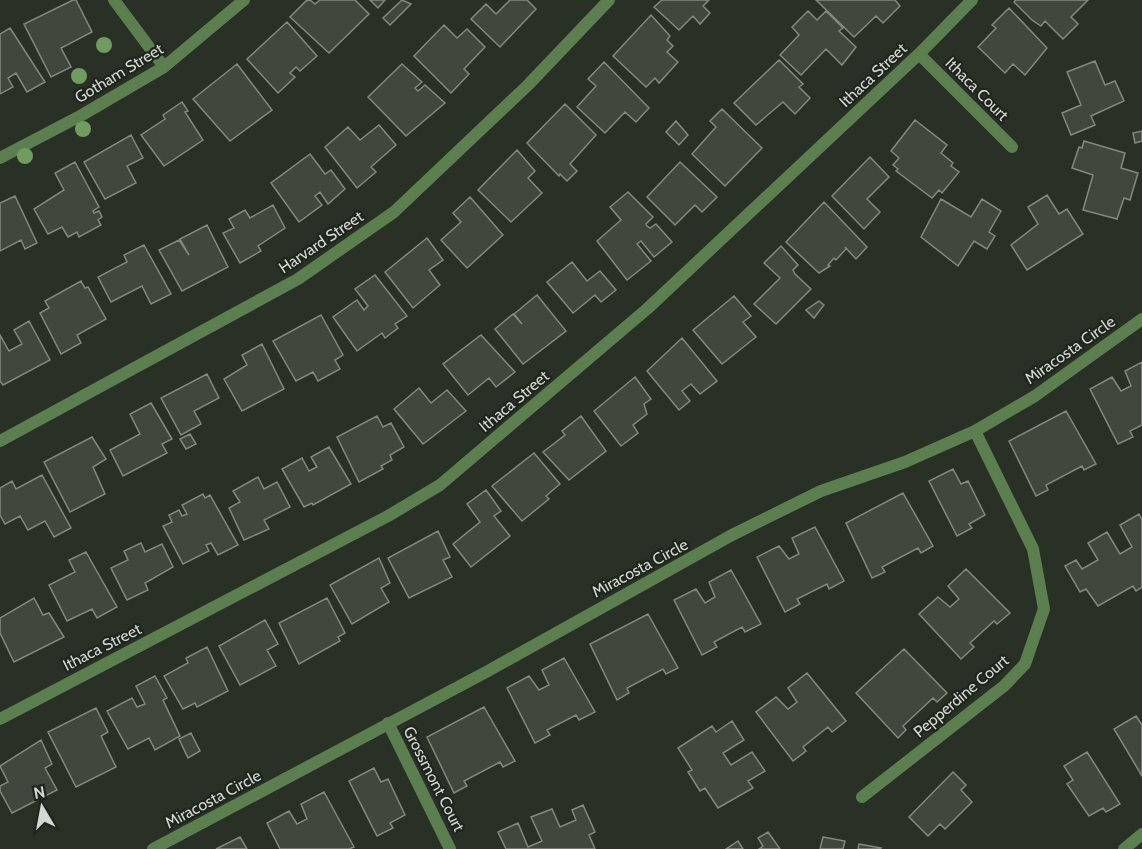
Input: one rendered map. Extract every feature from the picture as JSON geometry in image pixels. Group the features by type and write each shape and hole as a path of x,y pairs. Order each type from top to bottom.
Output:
{"street":[{"path":"114,0 164,67"},
{"name":"Gotham Street","path":"0,158 82,115 164,67 244,0"},
{"name":"Harvard Street","path":"0,441 298,279 394,212 528,85 609,0"},
{"name":"Ithaca Street","path":"0,718 380,520 440,485 664,293 919,54 972,0"},
{"name":"Ithaca Court","path":"919,54 1012,147"},
{"name":"Miracosta Circle","path":"153,849 488,671 732,535 821,491 905,462 975,431 1035,396 1142,320"},
{"name":"Pepperdine Court","path":"862,797 1004,686 1025,664 1044,609 1033,549 975,431"},
{"name":"Grossmont Court","path":"388,723 450,849"},
{"path":"1124,849 1142,834"}],"building":[{"path":"76,0 92,32 61,48 71,67 51,77 24,24"},
{"path":"310,0 315,4 320,0 355,0 369,14 329,53 290,17 306,1"},
{"path":"370,0 385,0 378,8"},
{"path":"402,0 411,4 390,25 383,18"},
{"path":"510,0 527,0 536,9 500,47 471,19 486,4 496,14"},
{"path":"662,0 709,0 703,6 710,13 700,24 693,16 679,30 654,7"},
{"path":"816,0 895,0 900,6 883,23 876,16 854,37"},
{"path":"1016,0 1088,0 1071,17 1078,24 1063,39 1045,21 1041,26 1032,20 1014,2"},
{"path":"1009,8 1047,48 1025,75 1013,64 1005,73 978,47 996,28 992,25"},
{"path":"808,11 817,20 826,11 843,28 839,31 856,47 842,65 826,49 801,75 780,55 799,35 792,27"},
{"path":"651,15 670,36 667,40 673,46 667,52 678,62 659,83 655,78 646,87 613,56"},
{"path":"287,22 317,56 300,71 296,67 290,73 295,77 278,93 247,59"},
{"path":"444,25 457,38 467,29 485,47 464,69 469,74 451,93 414,56"},
{"path":"10,28 45,82 27,92 16,73 8,78 13,87 0,94 0,34"},
{"path":"779,60 803,84 799,87 810,98 795,114 783,102 756,125 734,103"},
{"path":"1095,61 1105,85 1115,81 1124,101 1091,116 1095,125 1071,135 1062,113 1081,105 1067,72"},
{"path":"604,62 649,108 636,122 625,112 605,133 577,107 596,86 588,79"},
{"path":"237,64 272,110 230,141 193,99"},
{"path":"402,64 422,82 415,88 418,91 425,85 445,103 406,136 368,97"},
{"path":"182,102 188,111 185,112 203,140 164,166 141,135 165,119 163,115"},
{"path":"565,104 596,135 570,164 577,171 567,181 560,174 559,176 527,143"},
{"path":"722,109 762,148 725,186 692,154 716,127 710,121"},
{"path":"915,120 947,145 941,153 953,163 951,166 959,172 942,193 939,190 932,198 896,171 898,169 893,165 899,158 891,151"},
{"path":"676,121 688,135 679,145 666,132"},
{"path":"379,125 396,145 371,167 376,172 357,188 325,147 348,127 360,140"},
{"path":"1142,131 1142,141 1135,143 1133,133"},
{"path":"131,135 143,158 127,166 136,183 105,199 84,162"},
{"path":"1084,141 1125,153 1121,168 1138,173 1130,200 1124,198 1117,219 1083,210 1093,175 1072,168 1079,147 1082,148"},
{"path":"517,150 535,171 528,178 542,193 511,222 478,190"},
{"path":"310,154 325,174 331,170 345,189 328,204 320,192 315,196 322,205 299,222 271,183"},
{"path":"870,157 889,177 867,199 880,212 864,229 832,196"},
{"path":"75,162 99,207 93,211 94,213 99,211 102,217 98,220 101,225 79,237 77,232 68,237 62,227 48,234 34,209 64,190 55,173"},
{"path":"680,162 717,197 702,212 695,205 675,225 647,197"},
{"path":"628,192 653,217 646,224 647,226 650,228 656,224 672,242 654,257 641,241 637,244 651,261 627,280 597,241 621,220 610,207"},
{"path":"1047,195 1059,214 1067,209 1083,234 1027,270 1011,245 1038,224 1028,207"},
{"path":"15,196 37,243 25,249 21,240 0,251 0,203"},
{"path":"470,197 503,235 467,268 441,240 461,222 453,213"},
{"path":"941,199 971,217 982,199 1001,211 989,232 995,236 987,249 974,241 958,266 921,237"},
{"path":"824,202 867,247 856,259 845,247 846,249 836,260 834,258 828,265 830,266 819,273 786,242"},
{"path":"273,205 285,228 258,246 261,251 240,263 223,233 234,228 229,219 245,210 250,218"},
{"path":"207,225 228,267 182,291 159,250 179,240 189,255 180,239"},
{"path":"427,238 443,260 429,270 440,285 413,308 385,272"},
{"path":"144,245 171,294 151,304 142,286 111,302 98,277 127,262 124,255"},
{"path":"781,246 798,265 793,270 795,274 811,289 776,324 754,304 780,278 764,263"},
{"path":"572,262 587,281 600,271 616,290 601,302 595,295 573,313 547,282"},
{"path":"375,275 407,316 395,324 398,328 385,338 382,333 357,351 333,317 357,300 364,310 368,306 355,289"},
{"path":"81,281 85,288 88,287 106,319 77,335 81,343 61,354 40,313 49,308 45,301"},
{"path":"537,295 566,331 523,364 495,329 513,314 522,324 514,314"},
{"path":"734,296 751,316 743,322 756,337 722,364 693,330"},
{"path":"819,301 824,305 814,318 806,310"},
{"path":"321,315 343,355 335,360 340,369 318,381 313,372 296,381 273,341"},
{"path":"29,321 50,360 3,385 0,381 0,335 9,351 22,344 14,330"},
{"path":"481,335 515,372 496,387 489,378 468,395 443,364"},
{"path":"682,338 717,381 700,394 691,384 682,391 690,401 679,410 647,371"},
{"path":"262,344 284,389 242,411 224,379 247,365 242,355"},
{"path":"1142,362 1142,425 1130,431 1133,437 1118,444 1090,389 1112,377 1121,391 1131,386 1125,371"},
{"path":"207,374 219,398 194,411 201,424 181,435 161,398"},
{"path":"635,377 651,399 644,404 647,414 633,425 638,433 621,446 594,411"},
{"path":"419,388 431,403 447,390 466,411 423,444 394,409"},
{"path":"151,403 172,439 162,444 167,453 123,476 110,450 140,434 130,414"},
{"path":"1066,411 1096,464 1084,470 1082,466 1046,485 1048,490 1036,496 1009,441"},
{"path":"377,416 383,427 391,423 404,447 390,455 392,460 381,466 383,469 359,482 337,437"},
{"path":"581,416 606,451 569,480 543,452 565,435 562,431"},
{"path":"190,434 196,444 186,449 180,439"},
{"path":"92,437 106,459 93,467 105,494 70,512 44,462"},
{"path":"329,447 351,484 313,505 312,503 304,507 282,469 302,458 309,471 317,467 311,457"},
{"path":"534,453 560,484 546,496 549,499 522,521 492,486"},
{"path":"953,469 961,484 968,481 985,515 969,524 972,528 957,536 929,481"},
{"path":"42,475 71,528 54,537 45,521 28,530 20,516 5,524 0,515 0,488 12,481 16,489"},
{"path":"258,477 264,489 277,482 290,507 264,520 269,529 244,540 229,508 240,502 233,491"},
{"path":"486,490 501,511 494,516 510,536 471,567 453,544 480,522 467,504"},
{"path":"903,493 933,546 921,553 918,548 882,567 885,572 872,578 846,523"},
{"path":"203,494 205,498 210,495 238,545 218,555 211,543 206,545 209,551 183,564 163,526 172,522 169,515 179,510 182,516 187,514 182,505"},
{"path":"1139,514 1142,520 1142,587 1136,591 1133,586 1098,606 1086,589 1080,592 1065,566 1076,560 1082,569 1098,560 1088,543 1107,532 1120,554 1132,547 1120,525"},
{"path":"815,527 844,581 829,589 827,584 797,599 800,604 785,612 757,557 779,546 789,559 799,554 792,538"},
{"path":"438,531 450,557 443,560 452,577 409,598 388,558"},
{"path":"141,543 145,552 162,544 173,567 145,583 148,590 127,600 111,568 128,560 124,551"},
{"path":"86,552 117,607 97,618 92,609 67,621 49,585 75,572 69,560"},
{"path":"379,558 390,583 381,588 389,602 352,624 330,585"},
{"path":"966,569 1010,613 997,624 994,621 970,643 974,647 961,659 919,614 938,597 950,607 959,599 948,586"},
{"path":"731,570 761,624 745,632 742,627 714,642 717,647 702,655 674,600 696,589 705,603 715,597 709,582"},
{"path":"34,598 43,615 49,613 64,637 14,662 0,633 0,618"},
{"path":"327,598 345,633 338,637 340,641 299,664 279,623"},
{"path":"648,614 678,668 666,674 663,669 627,688 629,693 617,700 590,644"},
{"path":"265,620 278,644 267,650 276,666 240,685 219,646"},
{"path":"207,647 228,691 197,707 195,703 183,709 164,676 188,663 186,658"},
{"path":"904,649 947,693 937,702 933,698 903,726 906,730 898,738 856,693"},
{"path":"564,658 595,712 579,720 576,715 547,730 550,735 535,743 507,688 529,676 539,690 549,685 542,670"},
{"path":"807,673 846,721 832,732 828,727 803,747 806,751 793,761 756,712 776,697 788,709 797,702 788,688"},
{"path":"155,676 167,698 163,700 180,736 155,750 149,738 128,749 107,711 132,698 137,707 145,704 136,686"},
{"path":"484,707 515,761 503,767 500,762 464,781 467,786 454,793 427,737"},
{"path":"96,708 108,732 101,736 116,767 76,787 48,732"},
{"path":"1136,716 1142,725 1142,776 1114,729"},
{"path":"732,721 744,740 723,753 731,765 752,752 765,771 748,781 753,788 718,808 705,788 700,791 688,772 692,770 678,748 712,726 716,732"},
{"path":"191,733 200,751 188,758 179,739"},
{"path":"41,740 52,764 45,768 57,790 12,813 0,791 0,786 8,782 0,766"},
{"path":"1087,752 1120,804 1106,812 1103,808 1089,816 1067,784 1073,780 1064,766"},
{"path":"374,768 381,782 388,779 405,815 390,823 393,828 377,836 349,781"},
{"path":"953,772 966,785 961,790 972,802 945,829 940,824 928,836 909,817"},
{"path":"324,792 354,847 349,849 280,849 267,823 289,811 297,824 307,819 301,804"},
{"path":"583,805 595,832 589,835 595,849 506,849 498,832 518,823 528,847 542,841 531,817 552,809 560,827 576,820 572,810"},
{"path":"768,832 780,849 759,849 763,846 758,838"},
{"path":"240,837 247,849 216,849"},
{"path":"823,837 845,841 843,849 820,849"},
{"path":"738,841 743,849 726,849"},
{"path":"859,844 881,848 858,849"}]}
